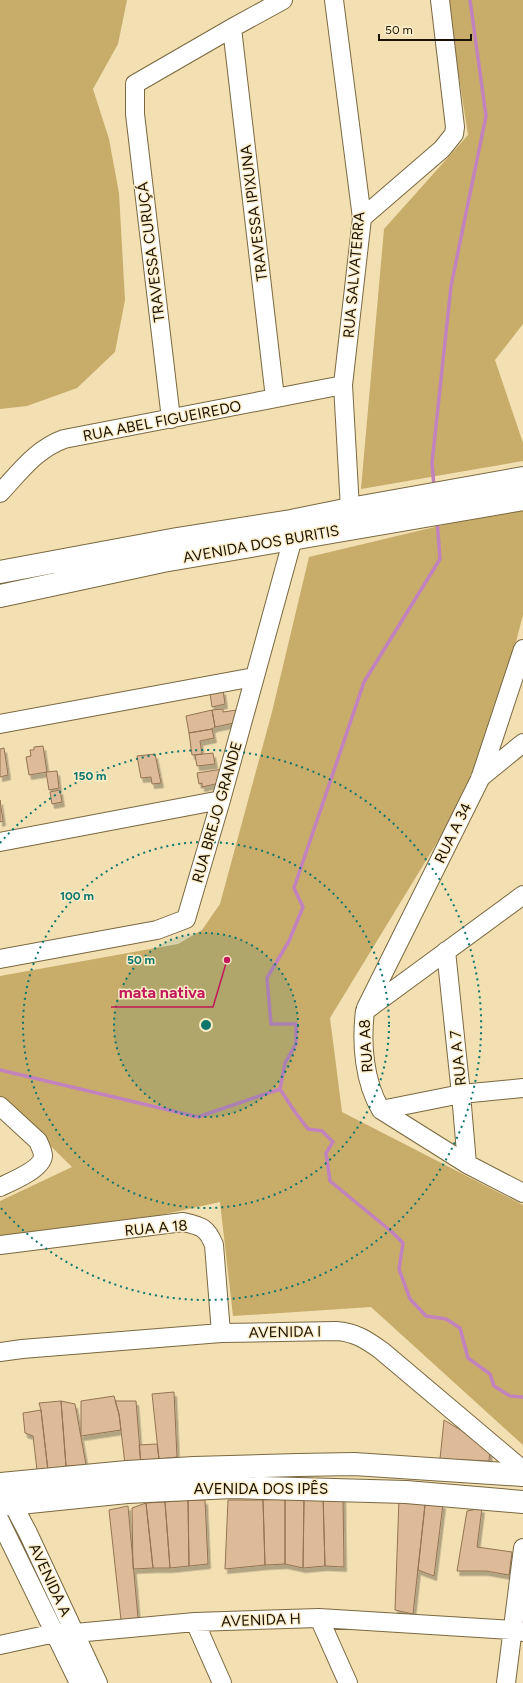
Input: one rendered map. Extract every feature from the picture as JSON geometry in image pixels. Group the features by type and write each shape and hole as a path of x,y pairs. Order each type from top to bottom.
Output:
{"main road":[{"name":"AVENIDA DOS BURITIS","path":"0,596 163,561 292,530 436,503 523,478"},
{"name":"AVENIDA DOS BURITIS","path":"436,503 523,499"},
{"name":"AVENIDA DOS BURITIS","path":"0,572 177,540 292,530"},
{"name":"AVENIDA DOS IPÊS","path":"1,1482 194,1468 354,1464 523,1475"},
{"name":"AVENIDA DOS IPÊS","path":"4,1510 127,1492 232,1487 406,1492 523,1502"}],"street":[{"path":"232,28 283,0"},
{"name":"RUA SALVATERRA","path":"334,0 362,218 343,385 351,518"},
{"path":"362,218 442,149 454,134 454,122 440,0"},
{"name":"TRAVESSA CURUÇÁ","path":"171,419 135,114 135,84 232,28"},
{"name":"TRAVESSA IPIXUNA","path":"232,28 275,398"},
{"name":"RUA ABEL FIGUEIREDO","path":"0,493 35,455 52,443 343,385"},
{"name":"RUA BREJO GRANDE","path":"0,959 157,930 186,919 221,800 292,530"},
{"name":"RUA A 34","path":"365,1011 480,778 523,649"},
{"path":"0,724 254,677"},
{"path":"480,778 523,743"},
{"path":"0,842 221,800"},
{"name":"RUA A8","path":"381,1110 374,1099 369,1082 363,1026 365,1011 523,895"},
{"name":"RUA A 7","path":"446,951 462,1094 467,1164"},
{"path":"381,1110 462,1094 523,1088"},
{"path":"0,1106 38,1141 42,1149 43,1157 38,1165 24,1175 0,1187"},
{"path":"381,1110 467,1164 523,1193"},
{"name":"RUA A 18","path":"0,1245 183,1222 197,1225 204,1228 210,1235 214,1245 221,1333"},
{"name":"AVENIDA I","path":"0,1352 221,1333 348,1332 362,1337 382,1351 523,1470"},
{"name":"AVENIDA A","path":"1,1482 4,1510 55,1633 79,1683"},
{"name":"AVENIDA A","path":"4,1510 28,1533 98,1683"},
{"path":"506,1683 518,1631 523,1548"},
{"path":"319,1618 348,1683"},
{"name":"AVENIDA H","path":"0,1646 55,1633 75,1633 194,1622 319,1618 518,1631"},
{"path":"194,1622 222,1683"}],"shaded area":[{"path":"0,0 127,0 118,44 93,89 109,139 119,193 125,300 115,352 77,388 27,406 0,409"},
{"path":"447,0 523,0 523,324 495,360 523,443 523,461 361,489 384,229 468,135"},
{"path":"523,506 523,615 483,767 330,1018 342,1112 523,1205 523,1445 371,1307 233,1316 220,1202 106,1227 0,1237 0,1201 72,1167 0,1096 0,976 178,944 202,930 220,904 272,712 309,557"}],"building":[{"path":"223,690 225,704 212,707 210,693"},
{"path":"223,709 223,712 237,710 234,723 215,727 212,710"},
{"path":"212,710 215,727 212,729 189,733 186,716"},
{"path":"212,729 214,738 200,741 202,754 192,755 189,733"},
{"path":"43,746 47,772 29,775 26,757 31,756 30,750 34,750 34,747"},
{"path":"4,748 8,775 0,777 0,749"},
{"path":"213,753 215,764 197,766 195,755"},
{"path":"155,754 161,783 152,784 151,777 141,778 137,756"},
{"path":"223,769 220,783 202,787 202,783 199,784 197,773"},
{"path":"57,771 59,788 49,790 46,772"},
{"path":"60,790 62,802 52,804 50,792"},
{"path":"0,800 3,821 0,822"},
{"path":"174,1392 177,1457 159,1459 152,1394"},
{"path":"114,1396 119,1414 121,1430 81,1436 81,1401"},
{"path":"61,1401 66,1466 48,1471 39,1403"},
{"path":"61,1401 75,1404 86,1465 66,1466"},
{"path":"115,1401 136,1401 141,1464 125,1464 119,1414"},
{"path":"41,1410 48,1471 37,1470 33,1436 25,1433 23,1413"},
{"path":"444,1420 477,1440 490,1451 489,1461 440,1459"},
{"path":"157,1444 159,1459 141,1464 139,1445"},
{"path":"323,1495 343,1497 344,1567 325,1566"},
{"path":"323,1495 325,1566 303,1568 304,1500"},
{"path":"285,1499 304,1500 303,1568 285,1564"},
{"path":"285,1499 285,1564 265,1565 263,1500"},
{"path":"399,1499 425,1505 413,1614 395,1610"},
{"path":"188,1500 189,1566 170,1568 165,1502"},
{"path":"188,1500 205,1500 208,1564 189,1566"},
{"path":"228,1500 263,1500 265,1565 225,1569"},
{"path":"165,1502 170,1568 153,1568 146,1503"},
{"path":"146,1503 153,1568 133,1569 132,1508"},
{"path":"443,1504 434,1576 418,1570 425,1505"},
{"path":"128,1506 138,1618 121,1620 109,1510"},
{"path":"482,1508 477,1547 512,1552 509,1575 486,1571 457,1571 467,1511"}],"waterway":[{"path":"434,486 432,463 451,286 486,116 470,0"},
{"path":"437,520 440,559 364,682 294,888 303,907 289,941 267,978 271,1024 296,1024 296,1044 285,1063 280,1089 308,1129 322,1131 333,1142 326,1153 330,1181 392,1232 403,1243 399,1269 410,1299 426,1316 446,1319 460,1328 468,1358 490,1374 494,1386 510,1396 523,1397"},
{"path":"0,1070 198,1117 280,1089"}],"place":[{"name":"mata nativa","path":"227,960"}]}
